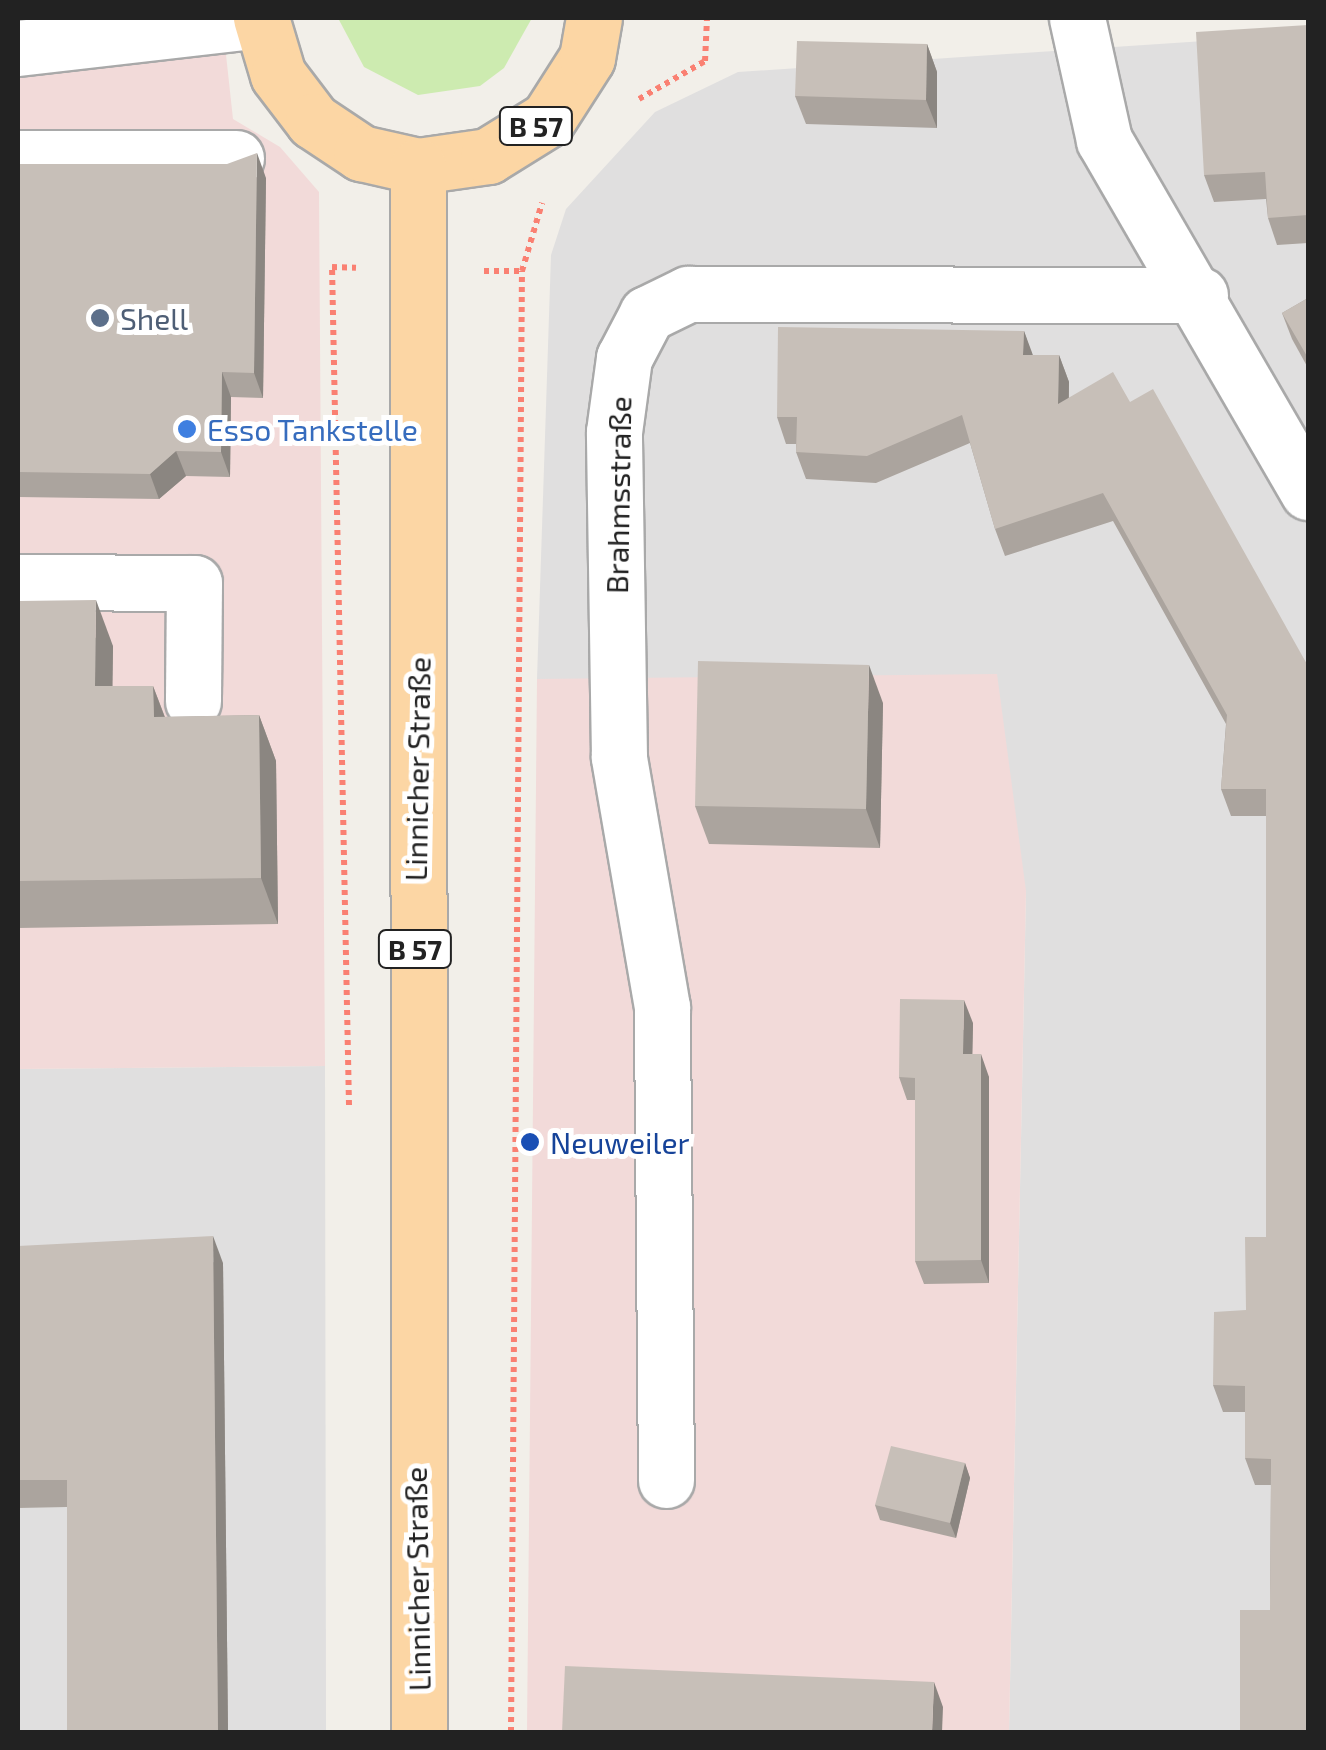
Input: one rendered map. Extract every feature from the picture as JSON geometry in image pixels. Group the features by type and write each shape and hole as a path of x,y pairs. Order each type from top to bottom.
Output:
{"main road":[{"name":"B 57","path":"261,19 278,75 312,120 361,153 418,166 488,156 548,118 587,58 594,18"},
{"name":"Linnicher Straße","path":"418,166 419,1732"}],"street":[{"path":"1077,18 1104,140 1200,295 1308,492"},
{"path":"18,48 261,19"},
{"path":"18,158 236,158"},
{"name":"Brahmsstraße","path":"666,1480 662,1007 619,758 614,432 624,358 647,314 688,294 1200,295"},
{"path":"18,582 194,583 193,701"}],"path":[{"path":"627,112 705,61 707,18"},
{"path":"512,1732 522,271 532,217 553,186"}],"shaded area":[{"path":"18,18 222,18 233,119 280,147 319,192 325,1066 18,1069"},
{"path":"1308,34 1308,1732 1009,1732 1026,891 537,679 551,255 566,209 655,112 738,72"},
{"path":"997,674 1026,891 1009,1732 527,1732 537,679"},
{"path":"325,1066 326,1732 18,1732 18,1069"}],"green space":[{"path":"338,18 532,18 504,68 480,86 418,95 364,67"}],"building":[{"path":"1308,25 1308,215 1268,218 1265,172 1204,175 1196,32"},
{"path":"797,41 927,44 926,100 795,96"},
{"path":"257,153 254,373 222,372 221,452 176,451 150,474 18,472 18,164 227,164"},
{"path":"1308,298 1308,358 1282,313"},
{"path":"778,327 1024,331 1023,355 1059,355 1058,404 1113,372 1130,402 1153,389 1308,666 1308,1732 1240,1732 1240,1610 1270,1610 1271,1459 1245,1458 1245,1386 1213,1385 1214,1312 1246,1310 1245,1237 1266,1237 1266,789 1221,789 1227,715 1103,493 995,529 962,415 867,456 796,452 797,417 777,417"},
{"path":"96,600 95,686 153,686 154,717 259,715 261,878 18,881 18,601"},
{"path":"698,661 869,665 866,809 695,806"},
{"path":"900,999 964,1000 963,1054 981,1054 981,1260 915,1261 915,1078 899,1077"},
{"path":"213,1236 218,1732 67,1732 67,1480 18,1480 18,1246"},
{"path":"891,1446 965,1463 950,1523 875,1505"},
{"path":"565,1666 934,1682 932,1732 562,1732"}],"place":[{"name":"Shell","path":"100,318"},
{"name":"Esso Tankstelle","path":"187,429"},
{"name":"Neuweiler","path":"530,1142"}]}
